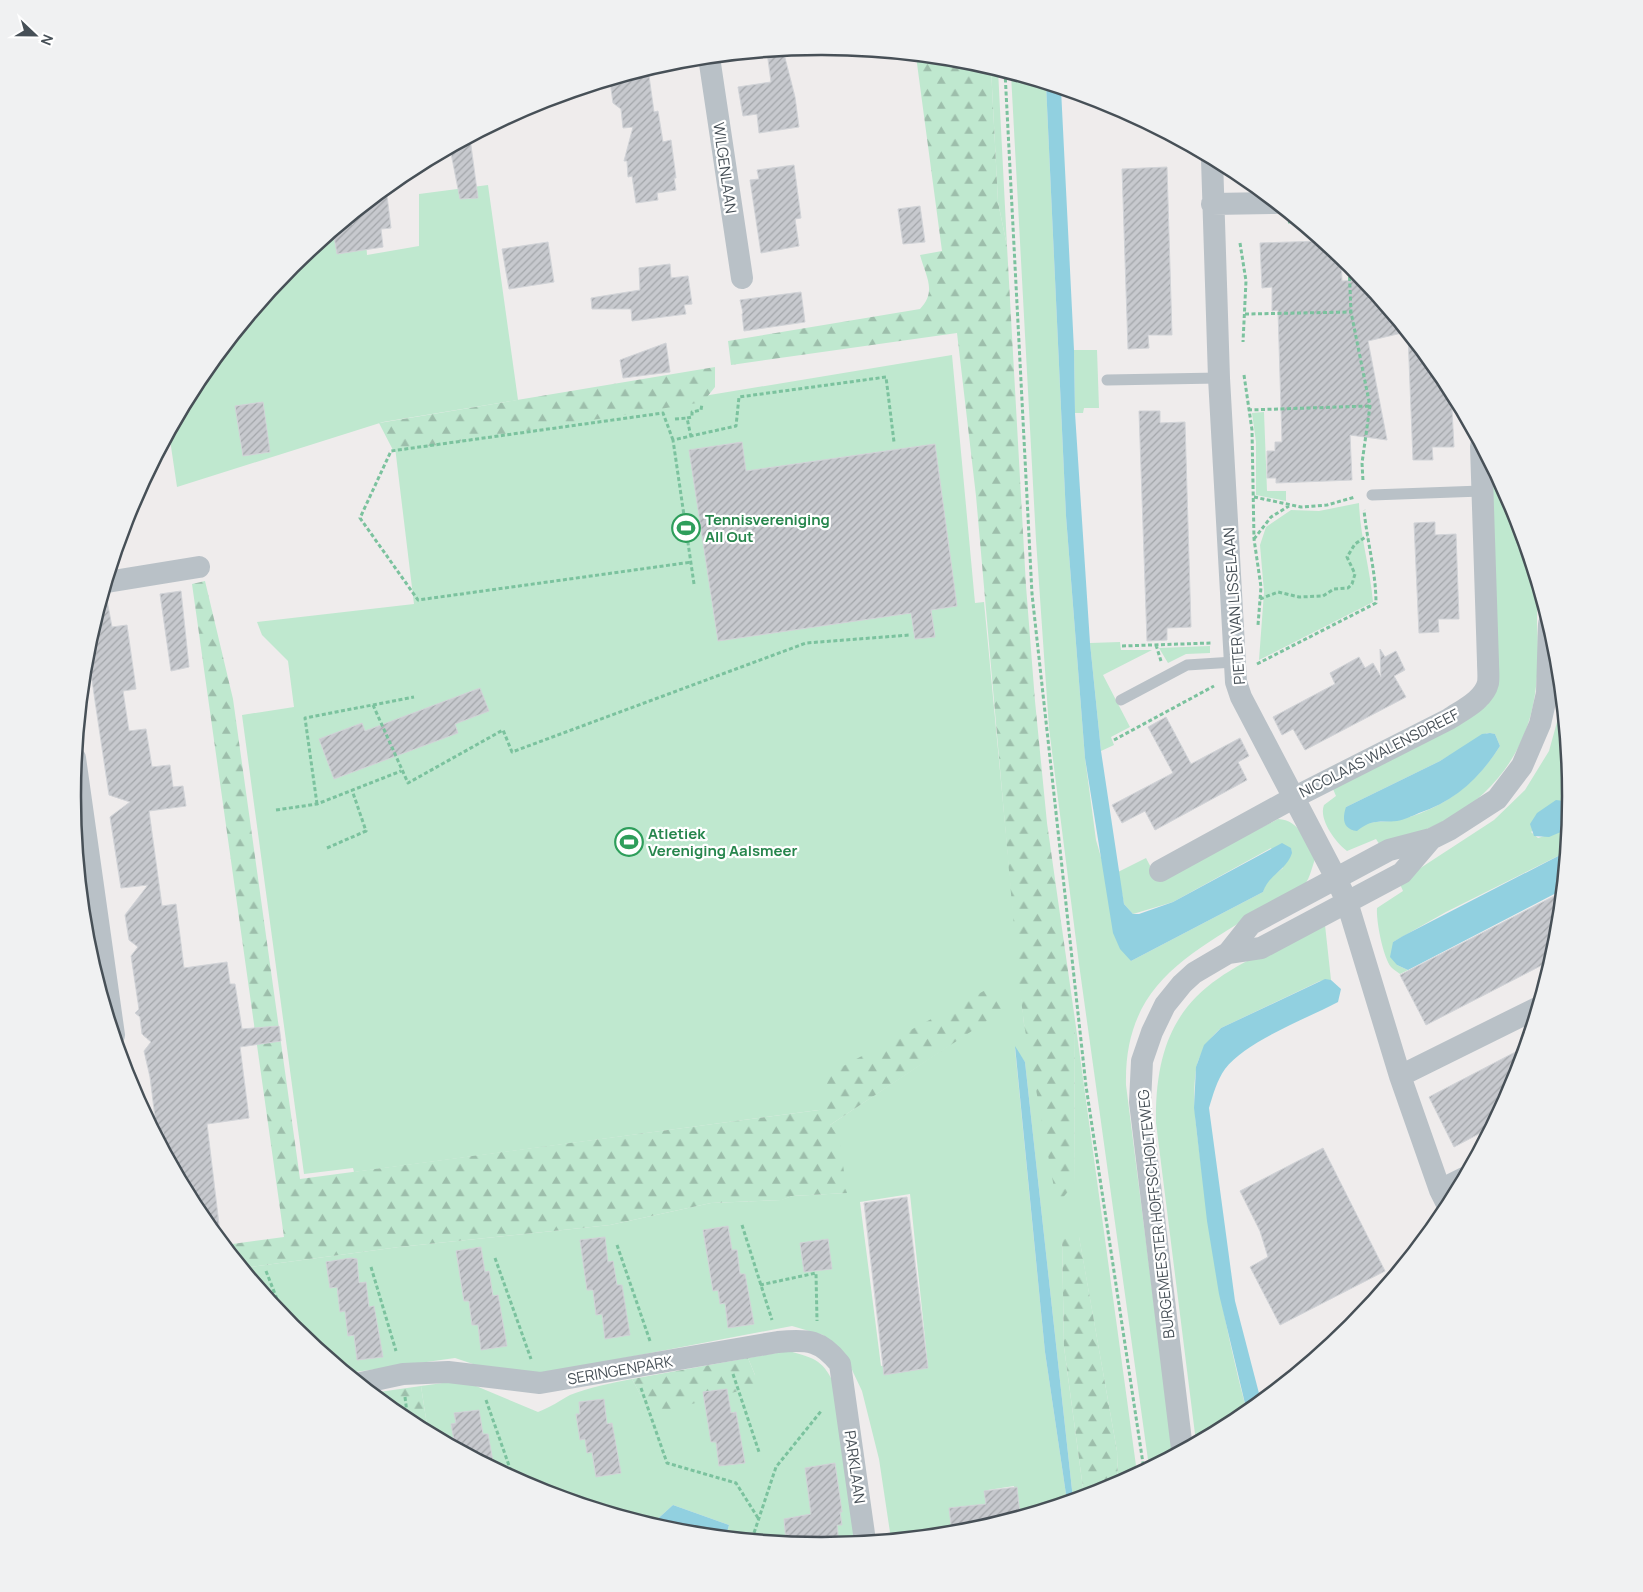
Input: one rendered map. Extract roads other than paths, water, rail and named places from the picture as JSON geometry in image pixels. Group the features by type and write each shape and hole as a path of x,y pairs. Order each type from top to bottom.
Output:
{"street":[{"name":"WILGENLAAN","path":"710,64 742,278"},
{"name":"PIETER VAN LISSELAAN","path":"1214,168 1223,204 1219,378 1234,660 1241,698 1295,797 1336,878"},
{"path":"1223,204 1266,203"},
{"name":"NICOLAAS WALENSDREEF","path":"1160,871 1295,797 1449,719 1469,706 1482,693 1488,684 1488,662 1481,459"},
{"path":"113,581 199,567"},
{"name":"BURGEMEESTER HOFFSCHOLTEWEG","path":"1181,1444 1140,1102 1142,1061 1152,1032 1165,1005 1182,984 1194,974 1228,953 1251,924 1389,850 1431,839 1497,799 1522,766 1540,724 1547,693 1548,652"},
{"path":"81,795 109,997"},
{"name":"BURGEMEESTER HOFFSCHOLTEWEG","path":"1228,953 1262,948 1402,873 1431,839"},
{"path":"1336,878 1347,902 1400,1076 1444,1198"},
{"path":"1400,1076 1530,1012"},
{"name":"SERINGENPARK","path":"367,1382 403,1374 448,1372 540,1383 634,1368 726,1350 795,1340 817,1342 830,1351 840,1364 844,1393"},
{"name":"PARKLAAN","path":"844,1393 864,1535"}],"lane":[{"path":"1107,380 1219,378"},
{"path":"1368,495 1481,491"},
{"path":"1121,700 1187,666 1234,660"}],"water":[{"path":"1046,90 1061,94 1074,350 1075,413 1090,643 1101,751 1124,904 1133,914 1139,914 1173,902 1282,843 1291,848 1292,853 1286,864 1265,886 1263,892 1131,961 1120,949 1113,933 1085,758 1066,516"},
{"path":"1482,734 1495,734 1500,746 1475,778 1455,795 1432,808 1402,820 1367,824 1357,831 1346,826 1344,816 1346,807 1440,761"},
{"path":"1556,800 1562,801 1561,832 1549,837 1534,836 1530,824 1537,813"},
{"path":"1560,855 1556,893 1408,970 1397,965 1390,957 1393,942"},
{"path":"1325,979 1331,980 1341,989 1338,1002 1277,1031 1247,1049 1235,1059 1225,1069 1220,1078 1209,1108 1235,1301 1259,1394 1245,1404 1219,1294 1207,1221 1194,1108 1196,1067 1204,1045 1221,1028"},
{"path":"1015,1046 1025,1062 1072,1493 1066,1496 1045,1352"},
{"path":"673,1505 729,1525 727,1531 725,1531 658,1519"}],"place":[{"name":"Tennisvereniging All Out","path":"686,528"},
{"name":"Atletiek Vereniging Aalsmeer","path":"629,842"}]}
